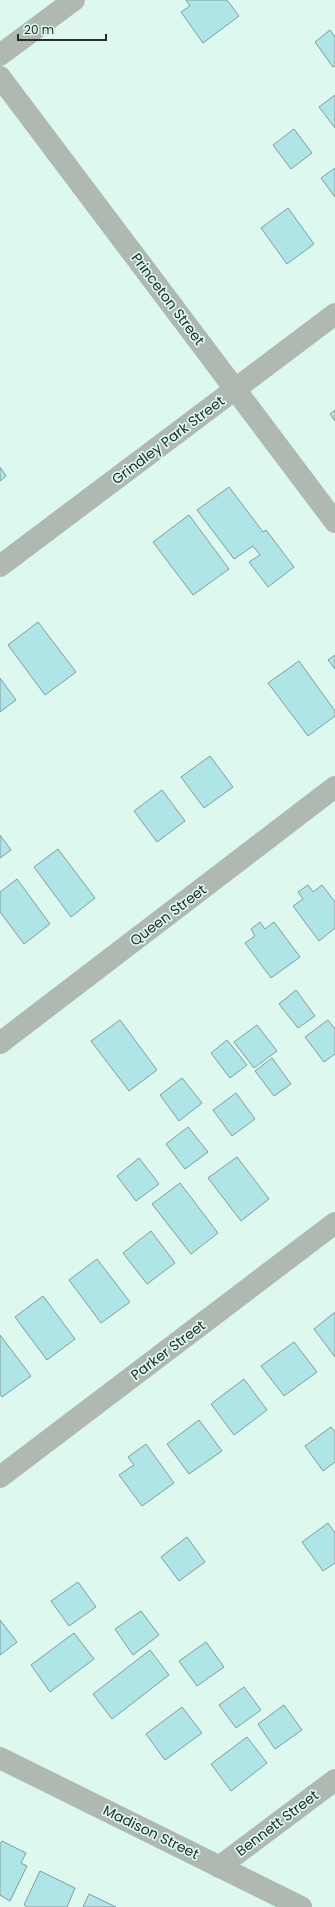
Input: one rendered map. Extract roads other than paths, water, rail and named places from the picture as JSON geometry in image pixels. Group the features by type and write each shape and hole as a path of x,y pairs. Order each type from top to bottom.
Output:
{"street":[{"path":"0,56 74,0"},
{"name":"Princeton Street","path":"0,77 335,522"},
{"name":"Grindley Park Street","path":"0,566 335,314"},
{"name":"Queen Street","path":"0,1043 335,787"},
{"name":"Parker Street","path":"0,1477 335,1223"},
{"name":"Madison Street","path":"0,1758 301,1907"},
{"name":"Bennett Street","path":"219,1867 335,1780"}]}
